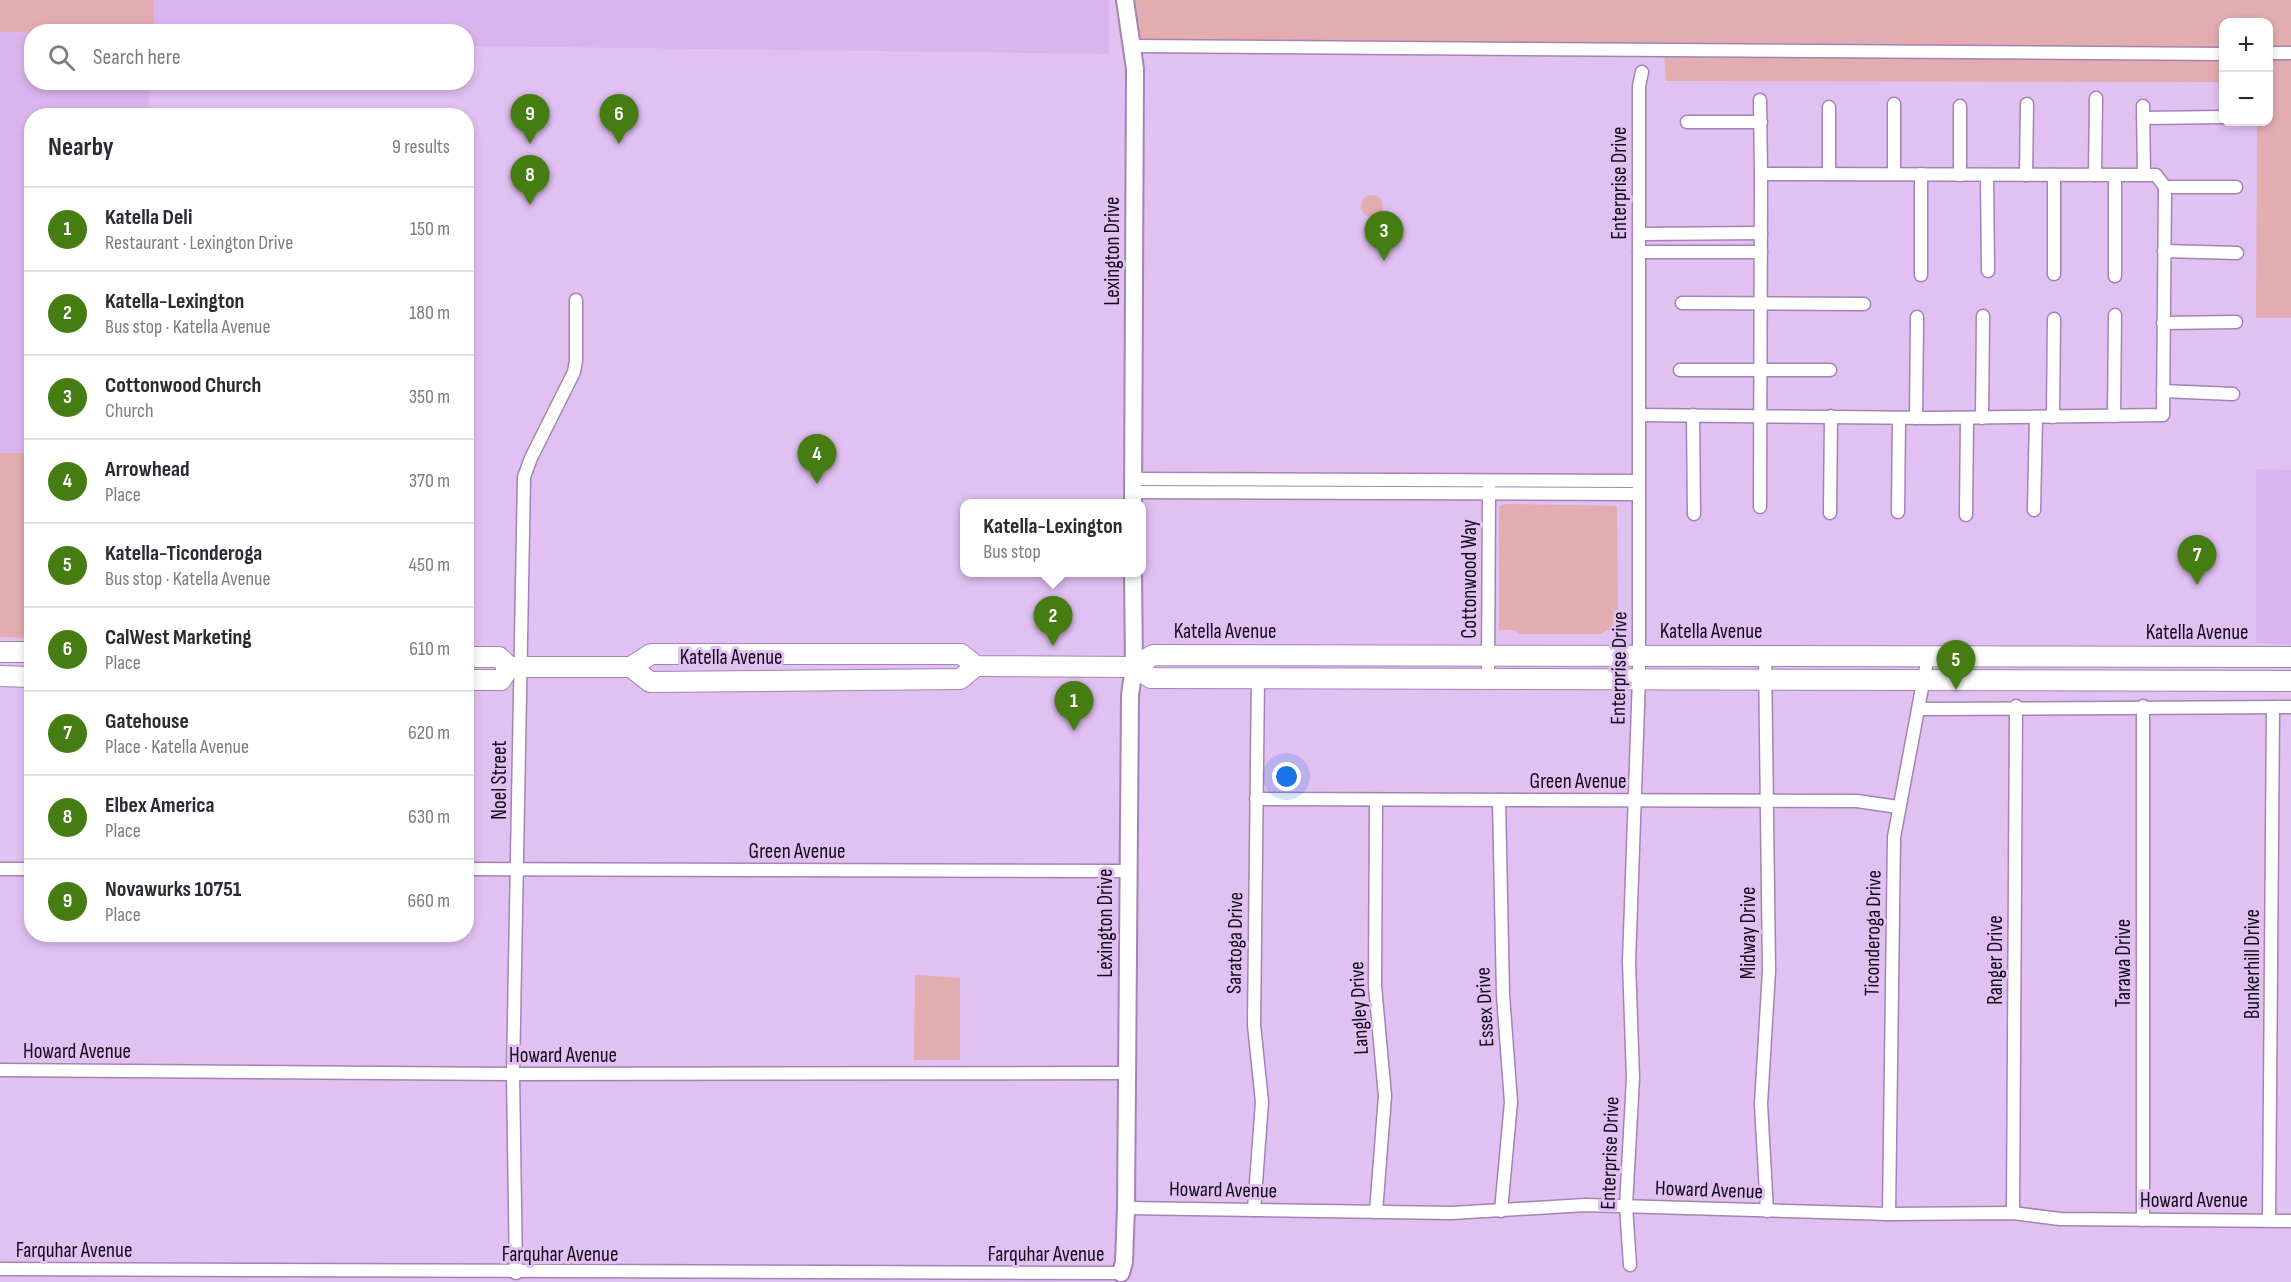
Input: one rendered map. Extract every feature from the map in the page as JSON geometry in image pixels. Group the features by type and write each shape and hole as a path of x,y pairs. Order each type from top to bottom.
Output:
{"main road":[{"path":"0,652 24,652"},
{"name":"Katella Avenue","path":"474,657 500,657 514,667 631,667 651,654 961,654 975,666 1134,667 1151,678 1258,676 2291,681"},
{"name":"Katella Avenue","path":"1134,667 1153,655 2291,657"},
{"name":"Katella Avenue","path":"631,667 650,682 960,679 975,666"},
{"name":"Katella Avenue","path":"474,680 501,680 514,667"},
{"path":"0,676 24,677"}],"street":[{"name":"Lexington Drive","path":"1125,0 1135,69 1133,491"},
{"path":"1131,46 2219,54"},
{"path":"2273,53 2291,53"},
{"name":"Enterprise Drive","path":"1630,1265 1626,1206 1633,1078 1629,962 1639,678 1639,86 1642,72"},
{"path":"2095,175 2096,98"},
{"path":"1760,100 1760,507"},
{"path":"1894,104 1894,174"},
{"path":"2026,175 2027,105"},
{"path":"1960,106 1960,175"},
{"path":"1828,107 1829,174"},
{"path":"2144,175 2143,112 2219,117"},
{"path":"1687,122 1761,122"},
{"path":"1640,415 1761,414 1982,418 2163,415 2165,187 2157,175 1761,174"},
{"path":"1921,174 1921,275"},
{"path":"1987,175 1988,271"},
{"path":"2054,175 2054,274"},
{"path":"2115,175 2115,276"},
{"path":"2165,187 2236,188"},
{"path":"1639,234 1761,233"},
{"path":"2164,251 2237,253"},
{"path":"1639,252 1761,252"},
{"name":"Noel Street","path":"516,1273 513,1074 518,869 514,667 523,617 524,477 531,458 574,372 576,300"},
{"path":"1682,303 1864,304"},
{"path":"2115,315 2115,416"},
{"path":"1982,418 1983,316"},
{"path":"1916,418 1917,317"},
{"path":"2053,417 2054,319"},
{"path":"2163,323 2236,322"},
{"path":"1680,370 1830,370"},
{"path":"2163,391 2233,394"},
{"path":"1693,414 1694,514"},
{"path":"1830,513 1831,416"},
{"path":"1898,512 1899,417"},
{"path":"2034,510 2036,417"},
{"path":"1966,515 1967,418"},
{"path":"1133,491 1490,481 1638,481"},
{"name":"Cottonwood Way","path":"1488,677 1490,481"},
{"path":"1133,491 1638,495"},
{"name":"Lexington Drive","path":"1121,1279 1126,1208 1127,872 1130,694 1134,667 1133,577"},
{"name":"Midway Drive","path":"1766,655 1769,971 1761,1104 1767,1211"},
{"name":"Ticonderoga Drive","path":"1889,1214 1893,837 1926,680 1928,656"},
{"name":"Saratoga Drive","path":"1254,1210 1262,1102 1254,1025 1258,676"},
{"path":"1920,709 2016,706 2291,707"},
{"name":"Ranger Drive","path":"2013,1213 2016,706"},
{"name":"Tarawa Drive","path":"2143,706 2143,1220"},
{"name":"Bunkerhill Drive","path":"2269,1220 2273,707"},
{"name":"Green Avenue","path":"1256,799 1857,801 1898,807"},
{"name":"Langley Drive","path":"1376,800 1375,986 1385,1096 1376,1212"},
{"name":"Essex Drive","path":"1499,800 1503,995 1510,1102 1502,1211"},
{"path":"0,869 24,869"},
{"name":"Green Avenue","path":"474,869 1127,872"},
{"name":"Howard Avenue","path":"0,1070 513,1074 1125,1073"},
{"name":"Howard Avenue","path":"1126,1208 1376,1212 1502,1211 1585,1205 1889,1214 2013,1213 2060,1219 2291,1221"},
{"name":"Farquhar Avenue","path":"0,1269 309,1277 516,1273 766,1278 1121,1279"}],"shaded area":[{"path":"0,0 1109,0 1109,54 474,46 474,24 24,24 24,90 149,90 149,108 24,108 24,453 0,453"},
{"path":"0,0 154,0 154,24 24,24 24,32 0,32"},
{"path":"1133,0 2291,0 2291,318 2256,318 2257,126 2273,126 2273,18 2219,18 2219,82 1666,81 1664,53 1144,51 1143,38 1138,38"},
{"path":"1372,195 1380,198 1383,206 1380,214 1372,217 1364,214 1361,206 1364,198"},
{"path":"0,453 24,453 24,638 0,637"},
{"path":"2256,469 2291,470 2291,645 2256,643"},
{"path":"1506,504 1617,506 1618,630 1606,630 1602,634 1519,634 1515,630 1499,630 1499,506"},
{"path":"915,975 960,978 960,1060 914,1060"}],"place":[{"name":"Novawurks 10751","path":"530,144"},
{"name":"CalWest Marketing","path":"619,144"},
{"name":"Elbex America","path":"530,205"},
{"name":"Cottonwood Church","path":"1384,261"},
{"name":"Arrowhead","path":"817,484"},
{"name":"Gatehouse","path":"2197,585"},
{"name":"Katella-Lexington","path":"1053,646"},
{"name":"Katella-Ticonderoga","path":"1956,690"},
{"name":"Katella Deli","path":"1074,731"}]}
